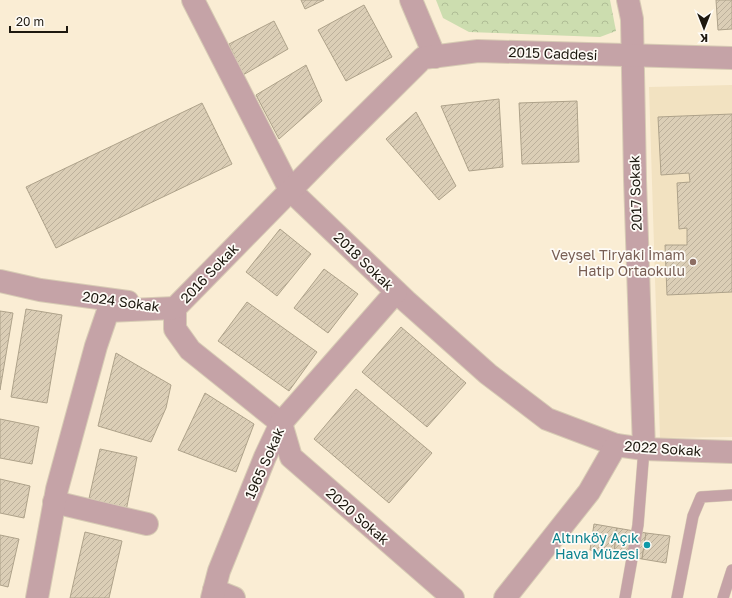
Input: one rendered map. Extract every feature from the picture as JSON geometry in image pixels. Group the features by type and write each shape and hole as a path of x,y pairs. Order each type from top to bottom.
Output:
{"street":[{"name":"2018 Sokak","path":"193,0 290,190 396,292 488,374 547,419 616,445"},
{"path":"411,0 435,57"},
{"name":"2017 Sokak","path":"628,0 632,19 644,449"},
{"name":"2015 Caddesi","path":"435,57 478,51 732,58"},
{"name":"2016 Sokak","path":"37,598 54,502 96,346 108,311 175,308 290,190 423,58 435,57"},
{"name":"2024 Sokak","path":"0,281 40,290 175,308 175,329 190,350 281,423"},
{"name":"1965 Sokak","path":"213,594 222,564 265,457 281,423 396,292"},
{"name":"2020 Sokak","path":"281,423 291,457 453,598"},
{"name":"2022 Sokak","path":"506,598 589,492 616,445 644,449 732,452"},
{"path":"54,502 147,524"},
{"path":"213,594 234,598"}],"lane":[{"path":"625,598 638,525 644,449"},
{"path":"676,598 693,516 701,497 732,495"},
{"path":"723,598 732,570"}],"shaded area":[{"name":"Veysel Tiryaki İmam Hatip Ortaokulu","path":"732,85 732,437 660,438 649,87"}],"green space":[{"path":"436,0 610,0 616,31 600,37 469,32 443,18"}],"building":[{"path":"301,0 324,0 305,9"},
{"path":"716,0 732,0 732,29 718,30"},
{"path":"364,5 392,57 346,81 318,30"},
{"path":"274,21 288,49 243,75 229,44"},
{"path":"306,65 322,101 279,139 256,95"},
{"path":"499,99 503,167 469,171 441,106"},
{"path":"577,101 579,162 522,164 519,103"},
{"path":"202,103 232,164 56,248 26,187"},
{"path":"416,112 456,186 439,200 386,139"},
{"path":"732,114 732,292 667,295 665,245 687,245 687,228 679,229 677,183 690,182 689,173 661,175 658,117"},
{"path":"280,229 311,254 277,296 246,272"},
{"path":"324,269 358,294 328,333 294,308"},
{"path":"247,302 317,352 289,391 218,341"},
{"path":"26,309 62,315 47,403 11,397"},
{"path":"0,311 13,313 0,390"},
{"path":"401,327 466,383 427,427 362,372"},
{"path":"116,353 171,385 166,408 151,442 98,426"},
{"path":"356,389 432,453 389,503 314,439"},
{"path":"205,393 254,424 236,472 178,450"},
{"path":"0,419 39,427 32,464 0,458"},
{"path":"100,449 137,457 126,511 88,503"},
{"path":"0,479 30,486 24,518 0,513"},
{"path":"594,524 617,528 614,553 590,550"},
{"path":"617,528 646,533 642,559 614,553"},
{"path":"85,532 122,541 109,598 70,598"},
{"path":"646,533 670,536 666,563 642,559"},
{"path":"0,535 19,539 8,587 0,585"}],"place":[{"name":"Veysel Tiryaki İmam Hatip Ortaokulu","path":"693,262"},
{"name":"Altınköy Açık Hava Müzesi","path":"647,545"}]}
